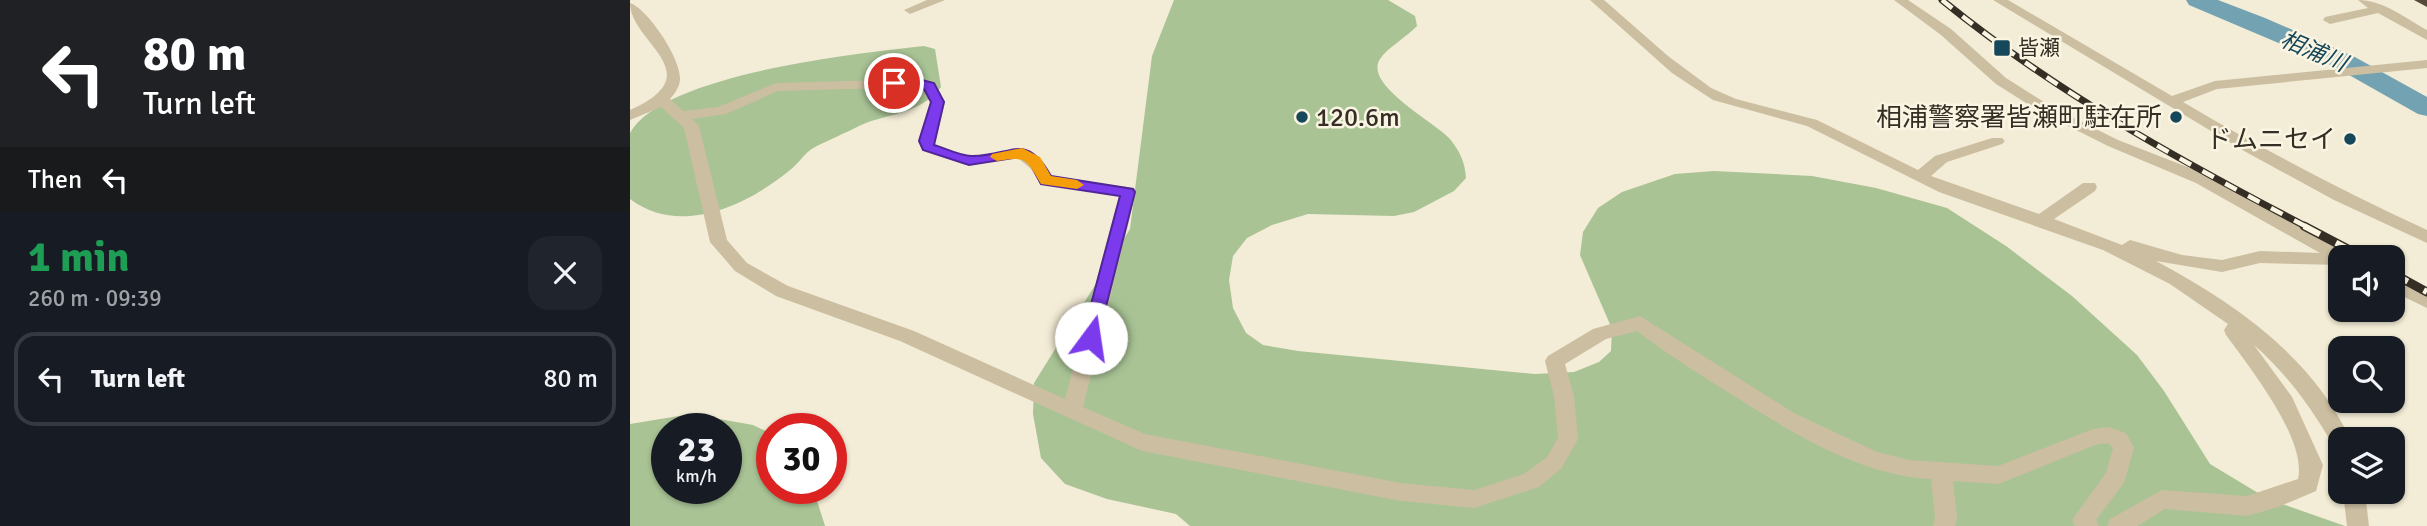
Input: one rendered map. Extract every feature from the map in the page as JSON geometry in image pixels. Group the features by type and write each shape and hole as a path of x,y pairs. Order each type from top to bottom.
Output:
{"street":[{"path":"910,10 939,0"},
{"path":"1596,0 1706,91 1732,104 1809,122 1920,177 2109,247 2188,286 2242,324 2292,370 2334,427"},
{"path":"1900,0 1946,32 2001,81 2047,110 2113,143 2202,179 2328,249"},
{"path":"1999,0 2171,102 2340,196 2427,237"},
{"path":"2364,0 2427,36"},
{"path":"630,7 636,23 672,61 672,81 662,100 630,116"},
{"path":"2330,20 2381,9"},
{"path":"2171,102 2215,85 2422,64"},
{"path":"679,116 721,111 776,87 918,83 929,86 938,102 926,141 928,147 969,161 1022,153 1035,160 1046,180 1128,192 1072,411"},
{"path":"662,100 691,126 719,242 741,267 782,291 907,336 1142,442 1401,492 1474,499 1531,481 1554,463 1568,439 1564,396 1555,361 1600,334 1640,323 1671,347 1787,419 1873,460 1909,469 1999,475 2023,468 2093,438 2108,435 2119,439 2124,447 2116,477 2083,520 2088,526"},
{"path":"1920,177 1941,159 1997,141"},
{"path":"2039,222 2089,187"},
{"path":"2057,228 2066,220 2150,254 2222,266 2260,257 2328,258"},
{"path":"2405,289 2425,299"},
{"path":"2118,526 2162,499 2246,506 2278,498 2308,485 2312,465 2285,403 2233,330 2242,324"},
{"path":"1941,472 1946,518 1944,526"},
{"path":"2355,504 2358,526"}],"green space":[{"path":"1174,0 1388,0 1415,16 1417,26 1380,59 1378,69 1382,80 1403,102 1450,139 1464,167 1466,178 1454,191 1414,212 1394,216 1308,214 1272,225 1247,238 1233,256 1229,280 1233,308 1246,333 1263,345 1298,351 1535,374 1574,372 1599,362 1611,351 1612,329 1580,255 1583,232 1598,208 1622,192 1675,174 1714,171 1812,176 1876,188 1947,208 2006,246 2072,296 2137,355 2164,391 2210,464 2268,499 2345,526 1190,526 1176,514 1107,499 1065,484 1041,458 1033,414 1034,383 1130,229 1152,56"},
{"path":"924,46 935,49 941,87 933,96 906,111 866,123 816,146 790,170 754,195 734,205 692,216 670,215 650,210 630,199 630,133 649,113 680,96 720,81 765,70 855,54"},
{"path":"651,421 651,504 742,504 742,423 756,426 756,504 818,504 825,526 630,526 630,424"}],"waterway":[{"name":"相浦川","path":"2197,0 2344,62 2427,108"}],"railway":[{"path":"1942,0 2073,95 2165,150 2307,227"},
{"path":"2304,226 2340,245"},
{"path":"2405,280 2427,292"}],"slow traffic":[{"path":"997,157 1022,153 1035,160 1046,180 1077,185"}],"place":[{"name":"皆瀬","path":"2002,48"},
{"name":"120.6m","path":"1302,117"},
{"name":"相浦警察署皆瀬町駐在所","path":"2176,117"},
{"name":"ドムニセイ","path":"2350,139"}],"route":[{"path":"894,83 929,86 938,102 926,141 928,147 969,161 1022,153 1035,160 1046,180 1128,192 1091,338"}]}
